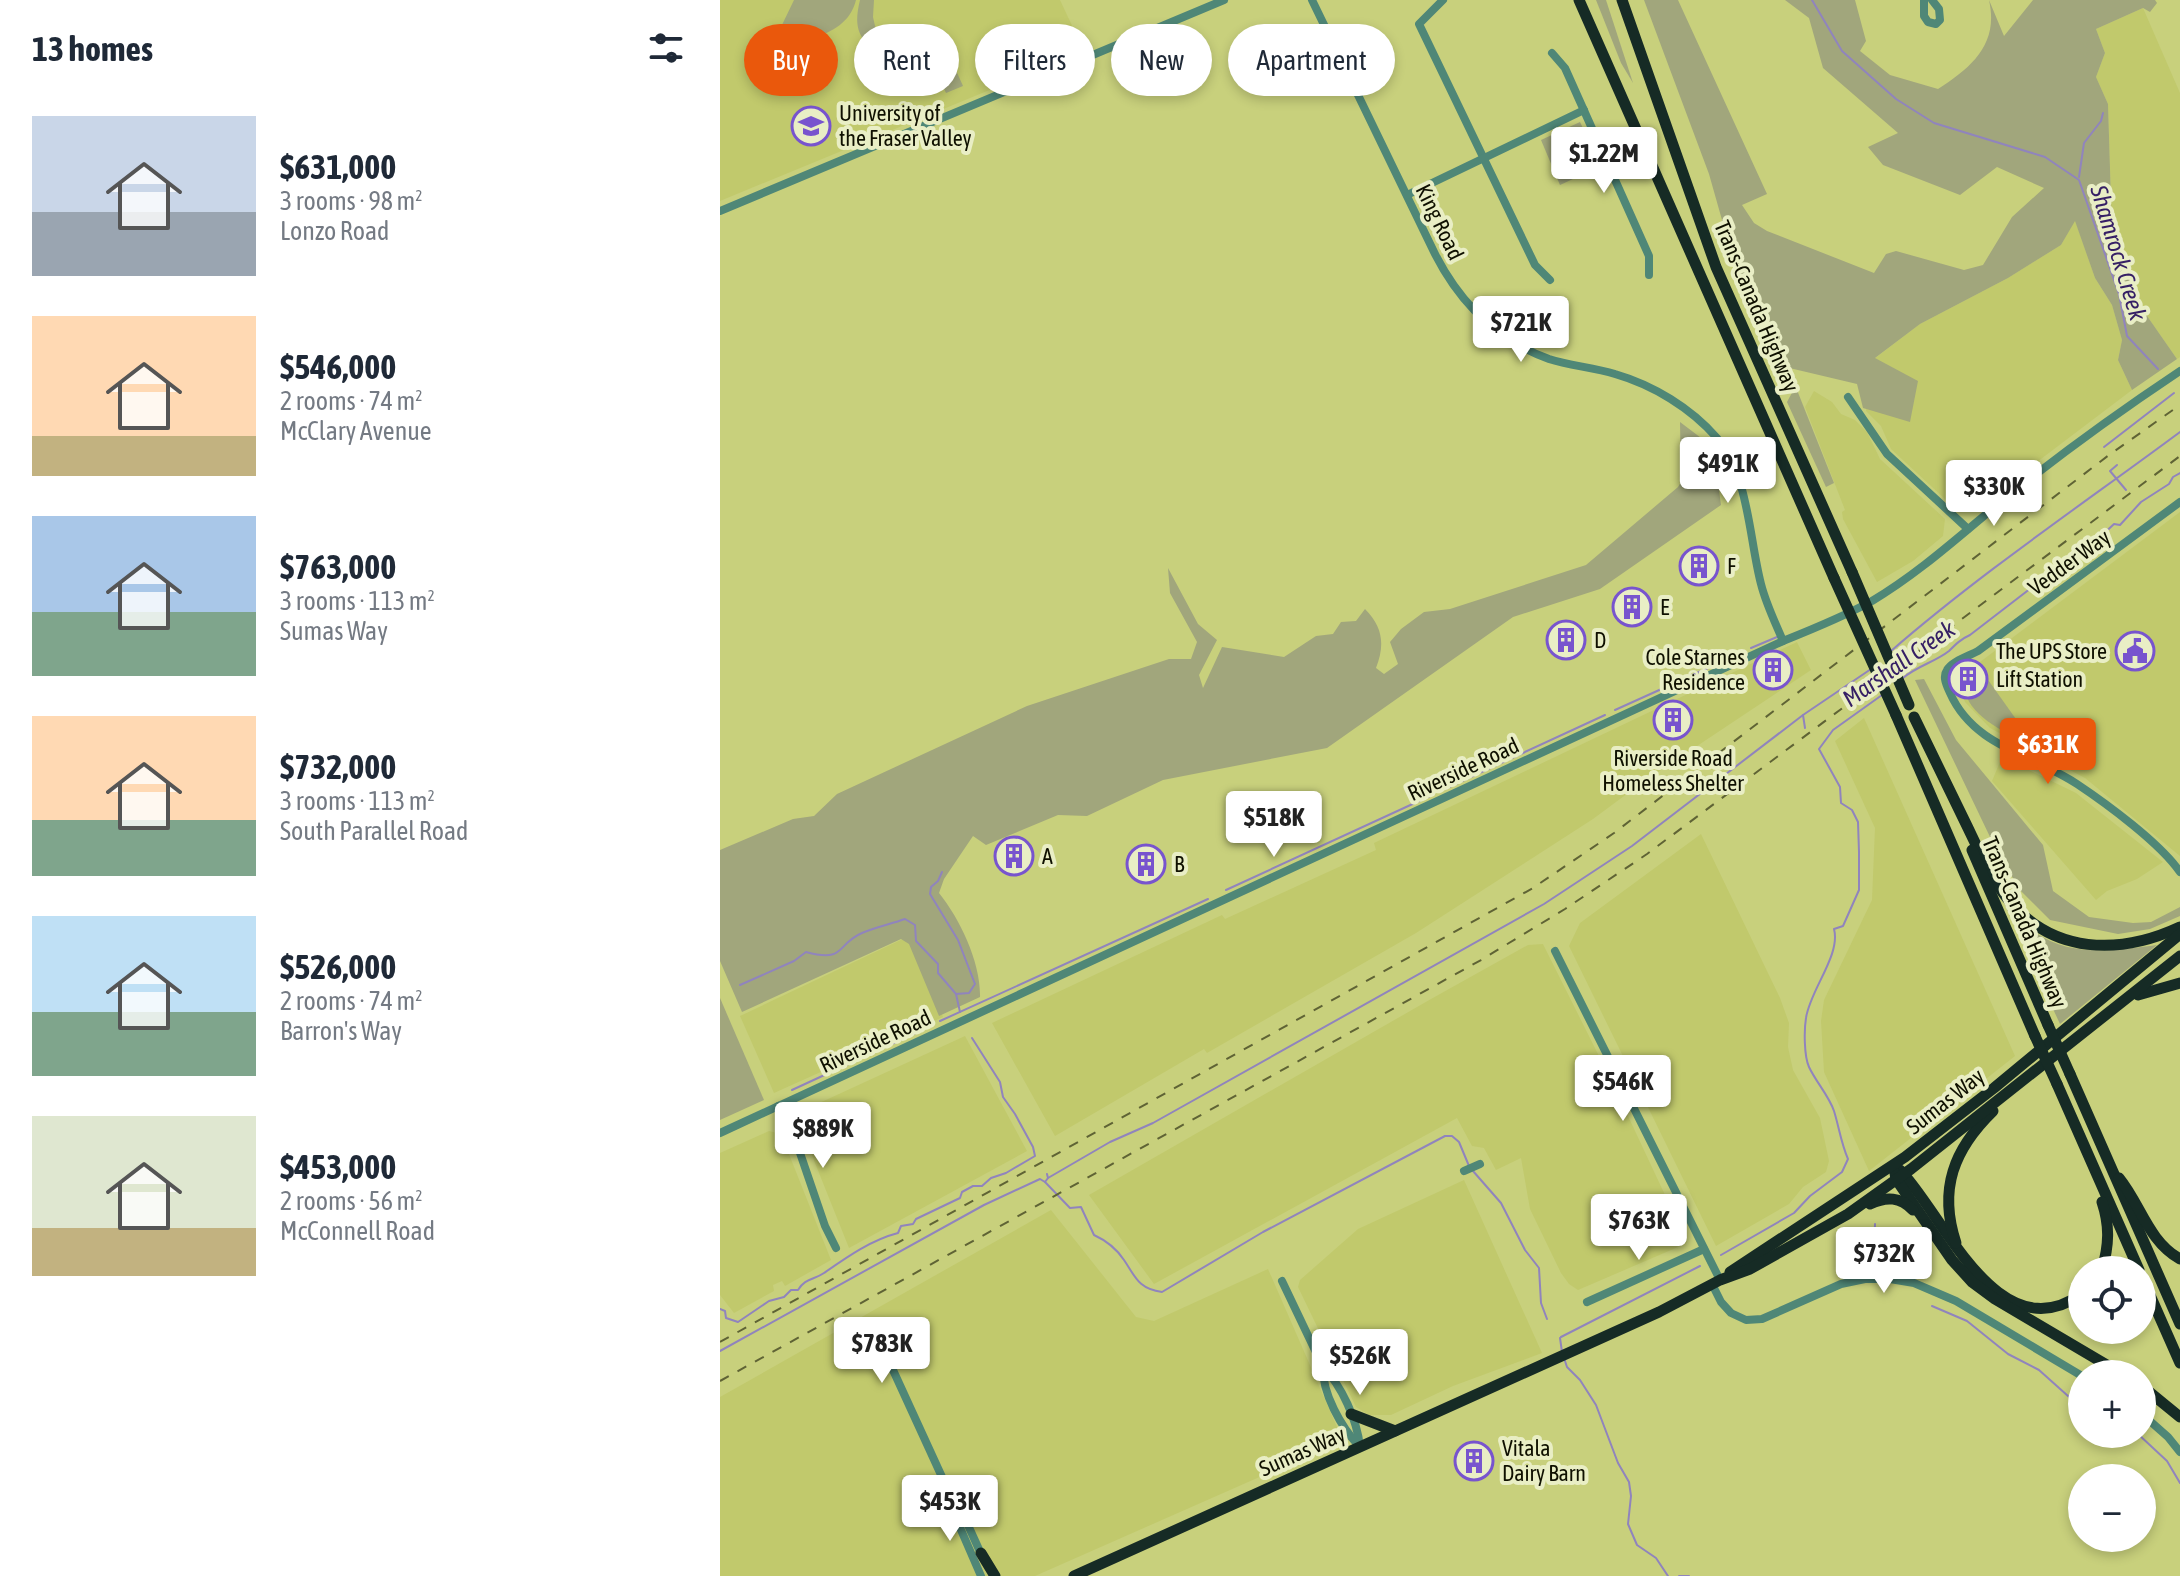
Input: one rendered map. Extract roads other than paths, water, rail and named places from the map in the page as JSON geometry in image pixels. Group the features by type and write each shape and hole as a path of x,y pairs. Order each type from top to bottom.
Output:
{"highway":[{"name":"Trans-Canada Highway","path":"1579,0 2133,1256"},
{"name":"Trans-Canada Highway","path":"1622,0 1716,267 2180,1324"},
{"path":"1912,711 1978,847 2007,898 2028,919 2065,938 2102,947 2141,943 2180,927"},
{"name":"Sumas Way","path":"1716,1282 1894,1164 1994,1088 2180,934"},
{"name":"Sumas Way","path":"1074,1576 1750,1269 1848,1214 1900,1177 2180,956"},
{"path":"2116,1007 2146,991 2180,983"},
{"path":"1960,1255 1953,1234 1947,1194 1954,1166 1967,1140 2031,1074"},
{"path":"2074,1122 2109,1230 2106,1256"},
{"path":"2107,1162 2127,1188 2154,1238 2168,1253 2180,1259"},
{"path":"1894,1164 1923,1219 1973,1283 2098,1360"},
{"path":"1900,1177 1960,1255 2000,1293 2024,1306 2049,1308 2068,1302"},
{"path":"1848,1214 1878,1200 1894,1199 1905,1202 1923,1219"},
{"path":"2156,1309 2180,1363"},
{"path":"2156,1397 2180,1417"},
{"path":"1351,1414 1395,1431"},
{"path":"981,1553 995,1576"}],"street":[{"path":"720,211 1224,0"},
{"name":"King Road","path":"1312,0 1446,276 1482,320 1515,343 1549,359 1613,373 1653,388 1688,411 1719,441 1740,487 1761,584 1783,641"},
{"path":"1443,0 1419,24 1535,265 1550,280"},
{"path":"1924,0 1924,16 1928,22 1936,24 1941,14 1932,0"},
{"path":"1552,53 1565,68 1649,256 1649,275"},
{"path":"1407,195 1584,110"},
{"name":"Riverside Road","path":"720,1133 1783,641 1841,618 1920,568 2119,412 2180,371"},
{"path":"1848,397 1887,454 1968,529"},
{"name":"Vedder Way","path":"2180,502 1978,651 1948,667 1945,675 1953,700 1968,722 1998,745 2078,785 2162,851 2180,872"},
{"path":"1555,951 1704,1249 1721,1302 1731,1313 1746,1320 1762,1319 1841,1284 1890,1279 1914,1283 1956,1301 2068,1368"},
{"path":"778,1106 799,1150 825,1226 836,1248"},
{"path":"1464,1171 1480,1164"},
{"path":"1587,1302 1704,1249"},
{"path":"1282,1281 1323,1367 1332,1376 1351,1414 1358,1429 1360,1447"},
{"path":"871,1322 953,1501 962,1512 989,1576"},
{"path":"1323,1367 1322,1381 1348,1434 1360,1447"},
{"path":"2156,1426 2180,1452"},
{"path":"953,1501 955,1516 981,1576"}],"waterway":[{"name":"Shamrock Creek","path":"1812,0 1842,51 1896,99 1934,123 2045,157 2079,180 2119,294 2127,336 2158,369"},
{"path":"2079,177 2084,143 2101,121 2103,113"},
{"path":"2104,447 2174,393"},
{"path":"1891,651 1997,566 2180,432"},
{"path":"2117,465 2110,471 2126,490"},
{"name":"Marshall Creek","path":"1903,678 1944,655 2114,524 2120,525 2141,502 2180,473"},
{"path":"1751,648 1777,637"},
{"path":"1714,665 1745,651"},
{"path":"1615,710 1708,668"},
{"path":"1805,728 1803,715 1871,669"},
{"name":"Marshall Creek","path":"1721,1255 1794,1213 1810,1196 1842,1172 1848,1159 1834,1111 1809,1067 1805,1050 1806,1018 1833,950 1834,929 1843,926 1859,890 1858,822 1852,810 1841,803 1840,787 1819,749 1833,730 1882,695"},
{"path":"1445,789 1605,715"},
{"path":"1048,1178 1110,1142 1153,1123 1544,904 1632,846 1803,715"},
{"path":"1226,890 1430,796"},
{"path":"942,872 931,887 930,894 958,940 975,984 969,993 956,994"},
{"path":"940,1021 1208,899"},
{"path":"740,985 794,961 806,952 834,954 862,933 905,919 915,925 916,941 938,964 938,973 956,994 960,1012"},
{"path":"792,1090 924,1029"},
{"path":"720,1309 725,1311 726,1318 738,1322 769,1301 784,1297 791,1290 798,1290 807,1281 860,1250 898,1233 901,1226 913,1224 916,1219 960,1198 962,1192 973,1186 982,1186 991,1178 1035,1156 1033,1147 1003,1097 1000,1082 972,1038"},
{"path":"1047,1174 1045,1182 1070,1208 1081,1207 1094,1235 1117,1252 1138,1281 1147,1288 1162,1292 1263,1232 1445,1136 1452,1136 1459,1142 1469,1166"},
{"path":"1473,1171 1501,1203 1525,1250 1539,1268 1541,1303 1547,1319"},
{"path":"720,1351 984,1205 1040,1179 1045,1182"},
{"path":"1875,1224 1874,1247 1885,1267"},
{"name":"Marshall Creek","path":"1561,1337 1700,1266"},
{"path":"1932,1306 1967,1321 2008,1354 2039,1370 2068,1396"},
{"name":"Marshall Creek","path":"1560,1338 1562,1352"},
{"name":"Marshall Creek","path":"1564,1358 1567,1367 1580,1380 1596,1405 1618,1463 1629,1482 1628,1524 1637,1545 1656,1558 1668,1576"},
{"path":"2153,1448 2167,1461 2180,1483"},
{"name":"Marshall Creek","path":"1679,1576 1689,1576"}],"railway":[{"path":"720,1342 1533,888 1614,833 2109,455 2180,405"},
{"path":"720,1381 1481,960 1565,909 1647,854 2180,456"}],"place":[{"name":"University of the Fraser Valley","path":"811,126"},
{"name":"F","path":"1699,566"},
{"name":"E","path":"1632,607"},
{"name":"D","path":"1566,640"},
{"name":"The UPS Store","path":"2135,651"},
{"name":"Cole Starnes Residence","path":"1773,670"},
{"name":"Lift Station","path":"1968,679"},
{"name":"Riverside Road Homeless Shelter","path":"1673,720"},
{"name":"A","path":"1014,856"},
{"name":"B","path":"1146,864"},
{"name":"Vitala Dairy Barn","path":"1474,1461"}]}
